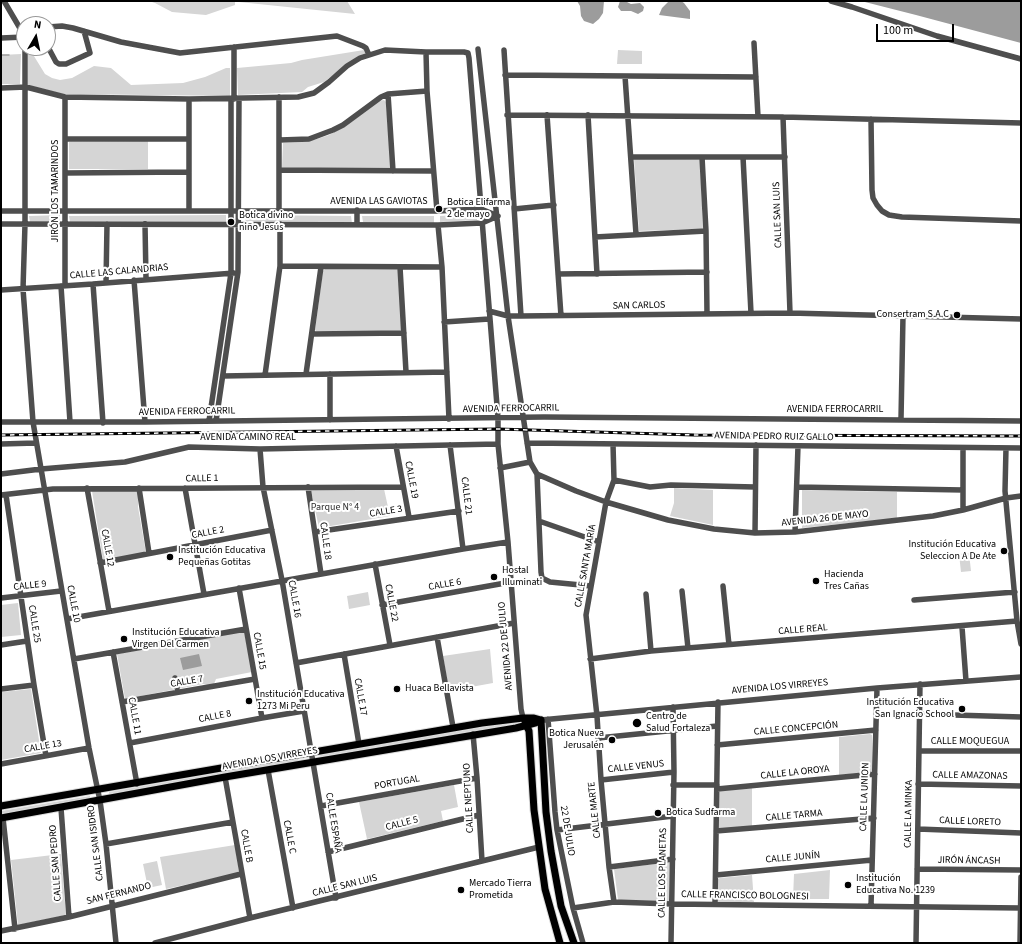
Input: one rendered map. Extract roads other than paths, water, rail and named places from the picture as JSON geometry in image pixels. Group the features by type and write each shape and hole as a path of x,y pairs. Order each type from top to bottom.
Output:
{"main road":[{"name":"AVENIDA LOS VIRREYES","path":"1,806 137,784 453,727 523,718 545,720"},
{"name":"AVENIDA 22 DE JULIO","path":"523,718 527,725"},
{"name":"AVENIDA LOS VIRREYES","path":"2,818 225,777 527,725 545,720"},
{"path":"545,720 546,812 551,851 561,906 574,943"},
{"path":"527,725 529,731 534,810 548,905 560,943"}],"street":[{"path":"4,1 16,21"},
{"path":"831,1 937,36 1021,59"},
{"path":"56,26 62,26 121,42 180,53 337,36 363,46 366,48 369,55"},
{"path":"53,56 59,64 66,64 90,54 84,32"},
{"path":"1,38 16,38"},
{"path":"754,43 758,117"},
{"path":"216,421 238,272 238,211 233,71 234,47"},
{"path":"478,49 498,216 508,316 530,462 537,474 542,578 550,582 591,586"},
{"path":"1,88 26,87 65,97 189,99 298,97 314,93 347,66 360,58 385,50 426,52 433,171 437,211"},
{"path":"504,50 521,316"},
{"name":"AVENIDA 22 DE JULIO","path":"426,52 464,52 468,54 469,58 480,210 498,418 498,444 523,718"},
{"name":"CALLE 10","path":"25,56 25,224 23,289 33,422 61,591 97,790"},
{"path":"506,75 756,77"},
{"path":"625,76 636,234"},
{"path":"280,140 309,139 333,130 343,125 388,94 428,91"},
{"path":"388,94 393,171"},
{"name":"JIRÓN LOS TAMARINDOS","path":"65,97 66,224 63,286 70,422"},
{"path":"279,98 279,211"},
{"path":"189,99 189,210"},
{"path":"209,421 230,273 235,99"},
{"path":"507,114 783,117 1021,124"},
{"path":"547,115 561,316"},
{"path":"588,115 597,274"},
{"name":"CALLE SAN LUIS","path":"783,117 790,313"},
{"path":"871,119 872,190 873,198 882,211 889,215 902,217 1021,221"},
{"path":"65,139 189,139"},
{"path":"631,157 785,157"},
{"path":"702,157 706,231 707,314"},
{"path":"743,157 751,313"},
{"path":"280,170 433,171"},
{"path":"65,172 189,172"},
{"path":"514,209 554,205"},
{"path":"357,210 357,225"},
{"name":"AVENIDA LAS GAVIOTAS","path":"1,211 480,210 498,216"},
{"path":"1,224 438,225 482,223 498,216"},
{"path":"106,283 107,224"},
{"path":"144,224 146,279"},
{"path":"265,375 280,266 280,224"},
{"path":"438,225 442,267 449,419"},
{"path":"595,236 706,231"},
{"path":"280,266 442,267"},
{"path":"306,374 321,266"},
{"path":"400,267 406,372"},
{"name":"CALLE LAS CALANDRIAS","path":"1,290 238,272"},
{"path":"558,274 707,272"},
{"path":"134,280 145,422"},
{"path":"94,284 103,422"},
{"name":"SAN CARLOS","path":"489,311 508,316 790,313 1021,319"},
{"path":"901,419 903,316"},
{"path":"444,322 489,320"},
{"path":"312,334 404,333"},
{"path":"223,376 447,372"},
{"path":"330,374 330,420"},
{"name":"AVENIDA FERROCARRIL","path":"1,422 145,422 523,417 1021,420"},
{"path":"1,444 36,443"},
{"name":"AVENIDA PEDRO RUIZ GALLO","path":"527,443 1021,448"},
{"name":"AVENIDA CAMINO REAL","path":"1,474 125,462 189,447 260,448 498,444"},
{"name":"CALLE SANTA MARÍA","path":"597,716 586,615 606,502 614,480 613,444"},
{"name":"CALLE 21","path":"450,445 463,549"},
{"path":"755,533 756,445"},
{"name":"CALLE 19","path":"396,446 410,517"},
{"path":"795,532 798,446"},
{"name":"CALLE 16","path":"260,448 263,487 282,580 312,752"},
{"path":"963,448 963,510"},
{"path":"1006,448 1005,490 1017,621 1021,644"},
{"path":"500,468 530,462"},
{"name":"AVENIDA 26 DE MAYO","path":"537,474 606,502 668,520 714,529 755,533 795,532 933,516 963,510 1006,498 1021,496"},
{"path":"614,480 650,487 671,485 755,487"},
{"name":"CALLE 18","path":"308,487 321,574"},
{"name":"CALLE 1","path":"4,495 44,489 87,488 403,487"},
{"path":"797,487 963,490"},
{"name":"CALLE 12","path":"87,488 109,611"},
{"path":"139,488 149,554"},
{"path":"185,488 204,594"},
{"name":"CALLE 25","path":"4,495 46,756"},
{"name":"CALLE 3","path":"315,532 459,511"},
{"path":"539,521 599,542"},
{"name":"CALLE 2","path":"100,563 272,530"},
{"path":"67,618 508,542"},
{"name":"CALLE 22","path":"375,564 390,645"},
{"name":"CALLE 6","path":"382,605 511,582"},
{"path":"723,586 729,646"},
{"name":"CALLE 15","path":"239,588 262,718"},
{"name":"CALLE 9","path":"1,598 61,591"},
{"path":"682,591 688,648"},
{"path":"914,600 1015,592"},
{"path":"646,594 651,651"},
{"name":"CALLE REAL","path":"590,659 651,651 729,646 1017,621"},
{"path":"296,663 514,624"},
{"path":"962,626 966,681"},
{"path":"74,659 246,629"},
{"path":"437,637 453,727"},
{"path":"1,645 27,641"},
{"name":"CALLE 11","path":"113,652 137,784"},
{"name":"CALLE 17","path":"344,654 359,744"},
{"name":"AVENIDA LOS VIRREYES","path":"545,720 597,716 718,702 920,684 1021,677"},
{"path":"175,678 177,688"},
{"name":"CALLE 7","path":"122,702 255,679"},
{"name":"CALLE LA MINKA","path":"916,943 920,684"},
{"path":"1,689 34,686"},
{"name":"CALLE LA UNION","path":"871,906 877,688"},
{"path":"715,904 718,702"},
{"name":"CALLE LOS PLANETAS","path":"672,943 674,785 673,707"},
{"name":"CALLE 8","path":"130,743 304,711"},
{"path":"920,714 1021,717"},
{"name":"CALLE MARTE","path":"597,716 600,780 614,902"},
{"name":"22 DE JULIO","path":"545,720 557,830 573,908 583,943"},
{"path":"598,738 717,726"},
{"name":"CALLE CONCEPCIÓN","path":"717,745 876,730"},
{"name":"CALLE NEPTUNO","path":"473,734 482,861"},
{"name":"CALLE 13","path":"1,764 89,748"},
{"name":"CALLE MOQUEGUA","path":"919,751 1021,752"},
{"name":"CALLE ESPAÑA","path":"312,752 336,898"},
{"name":"CALLE C","path":"268,770 293,908"},
{"name":"CALLE VENUS","path":"600,780 674,772"},
{"name":"CALLE LA OROYA","path":"674,785 717,787 875,774"},
{"name":"CALLE B","path":"225,777 250,918"},
{"name":"PORTUGAL","path":"320,806 477,778"},
{"name":"CALLE AMAZONAS","path":"918,784 1021,786"},
{"name":"CALLE SAN ISIDRO","path":"97,790 106,844 116,943"},
{"name":"CALLE SAN PEDRO","path":"61,808 69,916"},
{"name":"CALLE 5","path":"328,852 479,815"},
{"path":"557,830 673,816"},
{"path":"2,818 15,928"},
{"name":"CALLE TARMA","path":"716,831 874,818"},
{"path":"106,844 233,822"},
{"name":"CALLE LORETO","path":"918,830 1021,833"},
{"name":"CALLE SAN LUIS","path":"155,943 250,918 540,847"},
{"path":"609,867 673,859"},
{"name":"CALLE JUNÍN","path":"716,875 872,860"},
{"name":"JIRÓN ÁNCASH","path":"917,869 1021,870"},
{"name":"SAN FERNANDO","path":"1,931 241,874"},
{"path":"1020,943 1021,877"},
{"name":"CALLE FRANCISCO BOLOGNESI","path":"573,908 614,902 1021,908"}],"waterway":[{"path":"1,55 9,55"}],"railway":[{"path":"1,435 498,429 694,435 1021,436"}],"place":[{"name":"Botica Elifarma 2 de mayo","path":"439,209"},
{"name":"Botica divino niño Jesús","path":"231,222"},
{"name":"Consertram S.A.C","path":"957,315"},
{"name":"Institución Educativa Seleccion A De Ate","path":"1004,551"},
{"name":"Institución Educativa Pequeñas Gotitas","path":"170,557"},
{"name":"Hostal Illuminati","path":"494,577"},
{"name":"Hacienda Tres Cañas","path":"816,581"},
{"name":"Institución Educativa Virgen Del Carmen","path":"124,639"},
{"name":"Huaca Bellavista","path":"397,689"},
{"name":"Institución Educativa 1273 Mi Peru","path":"249,701"},
{"name":"Institución Educativa San Ignacio School","path":"962,709"},
{"name":"Centro de Salud Fortaleza","path":"637,723"},
{"name":"Botica Nueva Jerusalén","path":"612,740"},
{"name":"Botica Sudfarma","path":"658,813"},
{"name":"Institución Educativa No. 1239","path":"848,885"},
{"name":"Mercado Tierra Prometida","path":"461,890"}],"park label":[{"name":"Parque N° 4","path":"335,508"}]}
